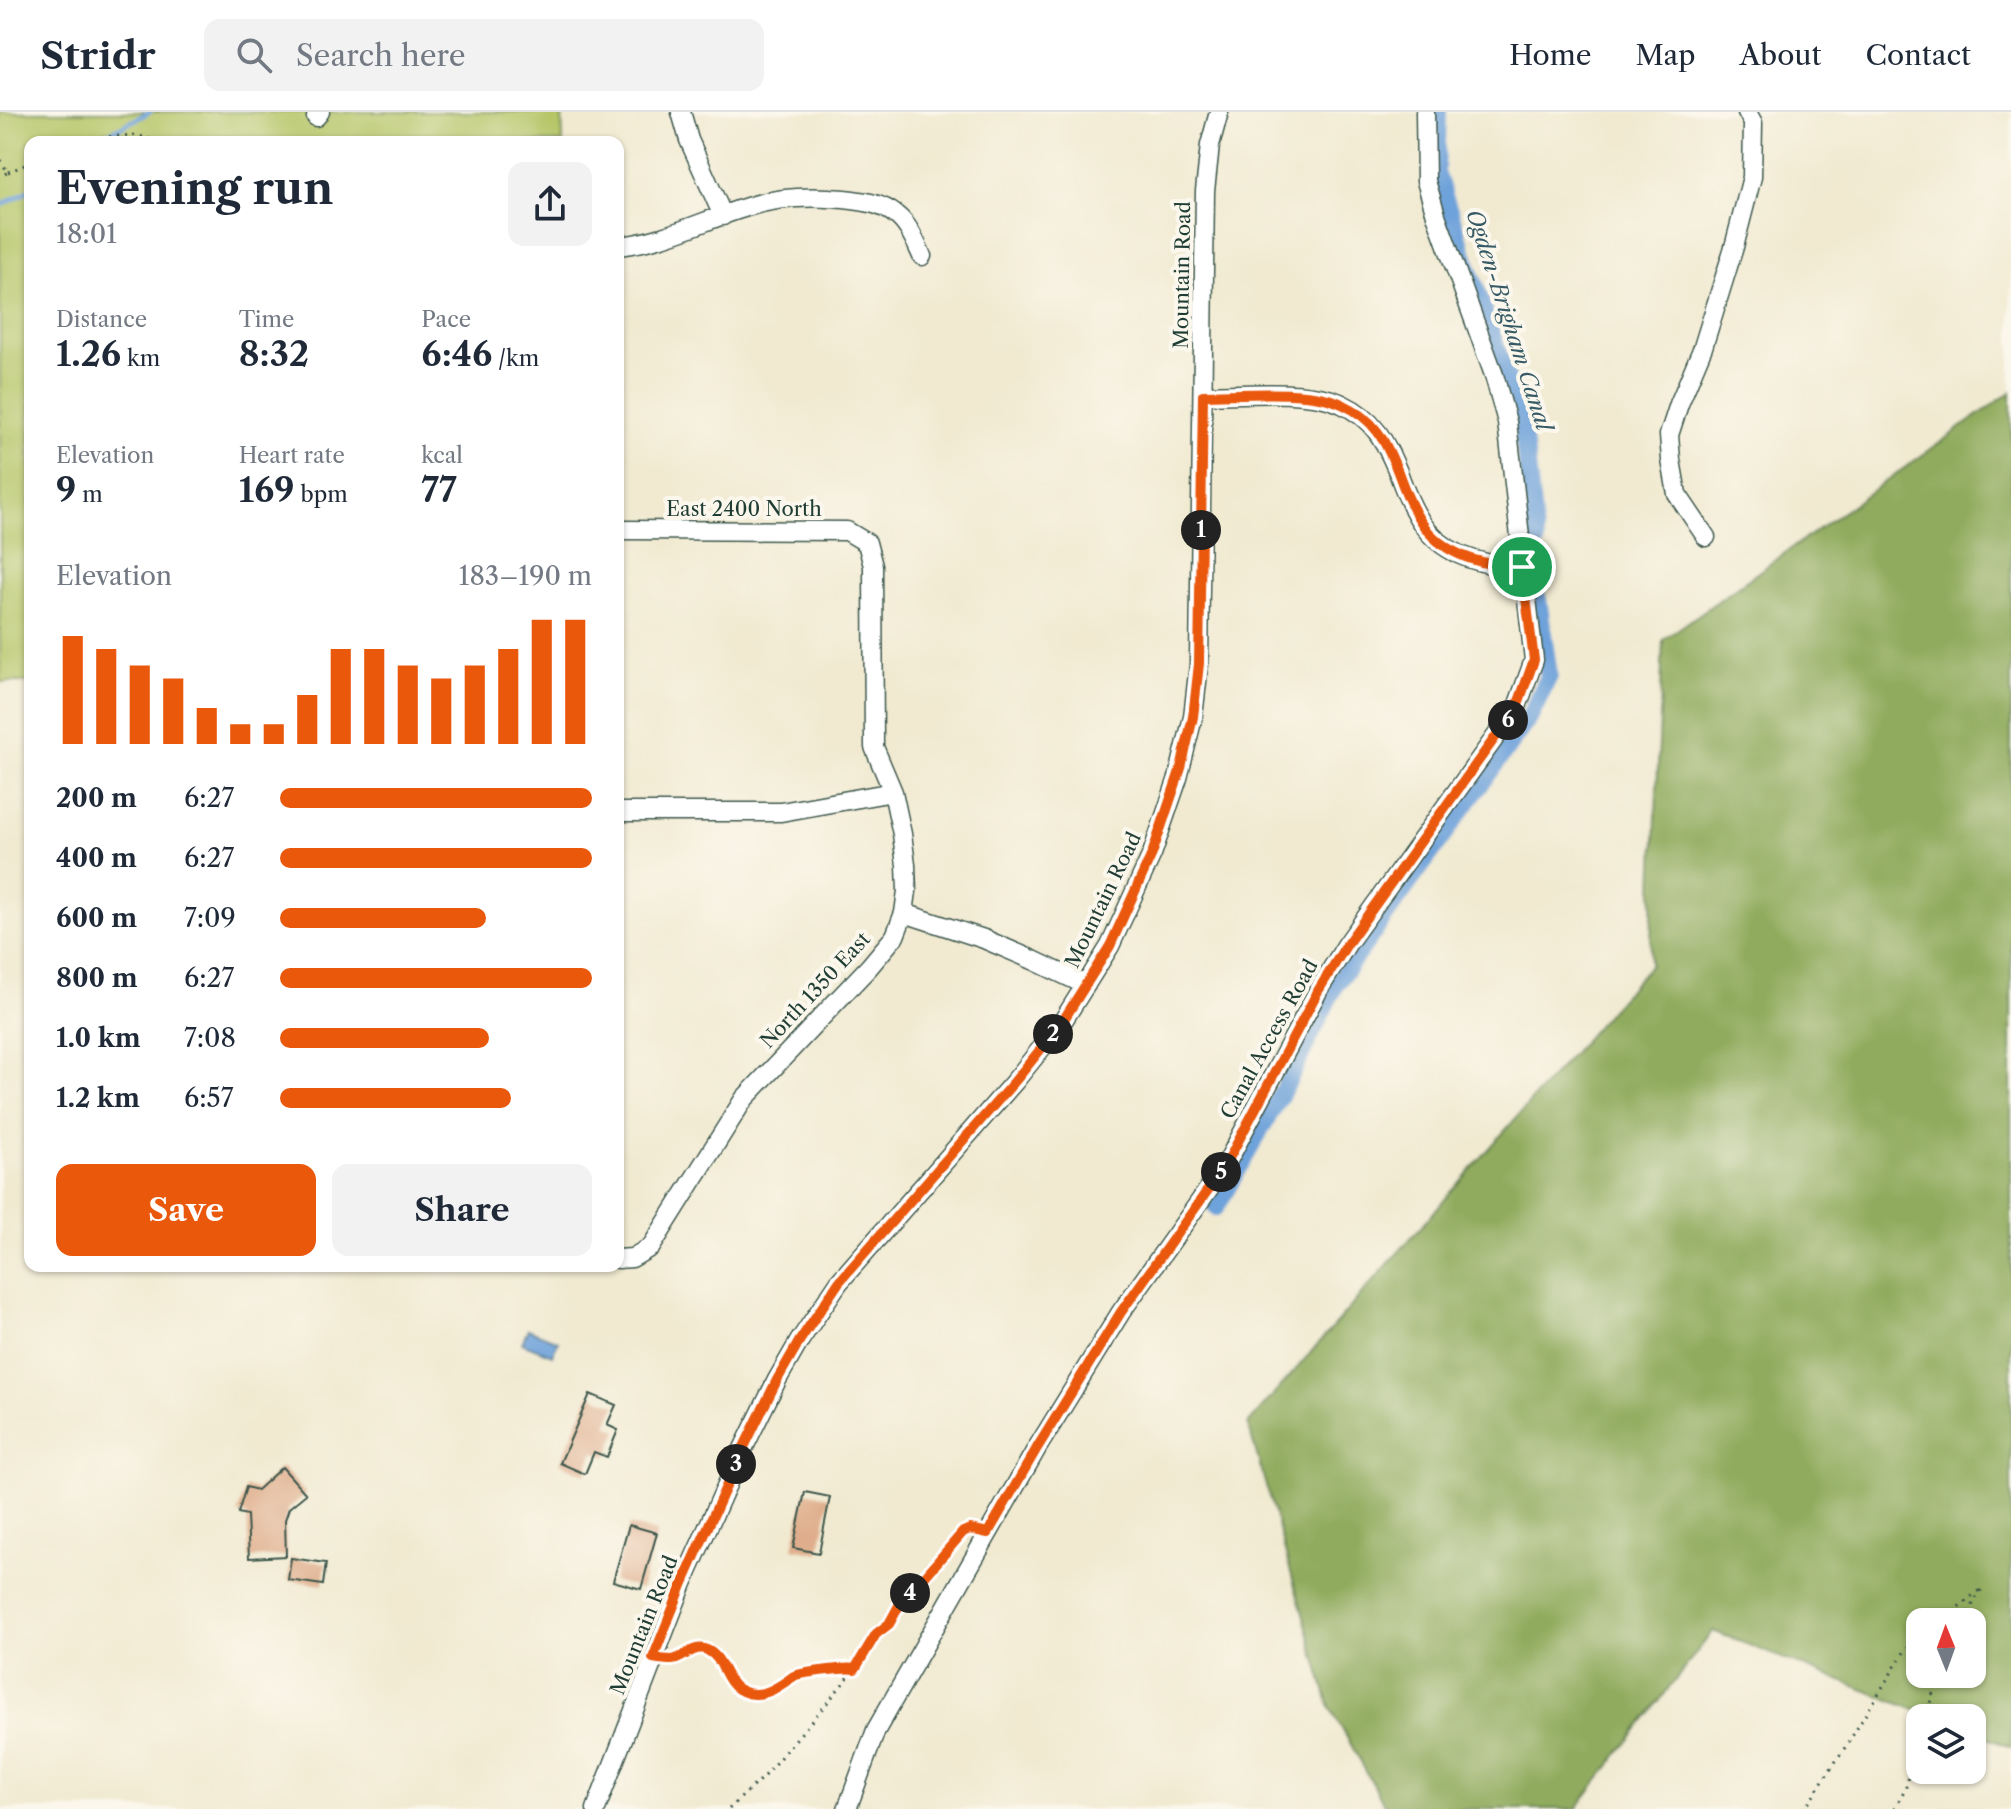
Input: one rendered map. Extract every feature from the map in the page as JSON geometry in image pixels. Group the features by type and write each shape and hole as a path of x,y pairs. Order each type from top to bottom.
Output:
{"street":[{"path":"681,112 689,140 723,216"},
{"name":"Mountain Road","path":"596,1809 683,1583 742,1451 800,1340 839,1282 1061,1024 1110,946 1152,854 1181,768 1193,717 1199,664 1205,191 1210,145 1219,112"},
{"name":"Canal Access Road","path":"847,1809 876,1730 1037,1448 1121,1312 1225,1166 1318,991 1347,944 1517,707 1534,660 1507,422 1494,375 1432,204 1426,181 1425,112"},
{"path":"1706,537 1677,494 1669,435 1703,347 1752,177 1753,123 1747,112"},
{"path":"624,245 672,234 748,206 830,197 877,204 897,215 910,230 922,256"},
{"path":"1203,395 1309,395 1340,402 1366,418 1380,433 1409,500 1434,538 1472,560 1522,567"},
{"name":"East 2400 North","path":"624,530 847,531 867,543"},
{"name":"North 1350 East","path":"625,1259 651,1247 744,1099 869,967 895,936 904,913 906,865 893,792 874,747 873,566 867,543"},
{"path":"624,812 781,812 893,792"},
{"path":"904,913 984,939 1086,985"}],"path":[{"path":"120,136 140,136"},
{"path":"0,160 8,172"},
{"path":"0,177 24,165"},
{"path":"729,1809 764,1776 855,1669 876,1634 889,1624 901,1602 963,1532 970,1529 988,1533"},
{"path":"1957,1608 1982,1588 1971,1608"},
{"path":"1804,1809 1906,1649"},
{"path":"653,1658 675,1660 690,1651 709,1651 733,1685 744,1693 760,1694 795,1675 833,1668 855,1669"},
{"path":"1895,1809 1907,1784"}],"green space":[{"path":"0,112 562,112 563,136 24,136 24,682 0,682"},
{"path":"2011,392 2011,1747 1986,1737 1986,1704 1906,1706 1713,1631 1576,1809 1387,1809 1330,1707 1248,1424 1650,965 1663,640"}],"water":[{"path":"528,1329 558,1341 552,1355 522,1343"}],"building":[{"path":"590,1394 616,1405 607,1425 618,1430 607,1457 594,1452 585,1474 560,1463"},
{"path":"282,1467 306,1494 289,1508 285,1520 286,1556 249,1558 247,1515 238,1513 246,1487 257,1490"},
{"path":"805,1492 830,1497 819,1553 793,1548"},
{"path":"629,1525 657,1533 641,1589 613,1581"},
{"path":"291,1558 326,1563 323,1585 288,1580"}],"waterway":[{"path":"103,136 150,112"},
{"name":"Ogden-Brigham Canal","path":"1438,112 1436,173 1522,422 1536,543"},
{"path":"0,206 24,193"},
{"name":"Ogden-Brigham Canal","path":"1216,1207 1286,1085 1335,985 1530,716 1549,676 1538,599"}],"route":[{"path":"1203,395 1309,395 1340,402 1366,418 1380,433 1409,500 1434,538 1472,560 1522,567 1534,660 1517,707 1347,944 1318,991 1225,1166 1121,1312 988,1533 970,1529 963,1532 901,1602 889,1624 876,1634 855,1669 833,1668 795,1675 760,1694 744,1693 733,1685 709,1651 690,1651 675,1660 653,1658 742,1451 800,1340 839,1282 1061,1024 1110,946 1152,854 1181,768 1193,717 1199,664 1203,395"}]}
